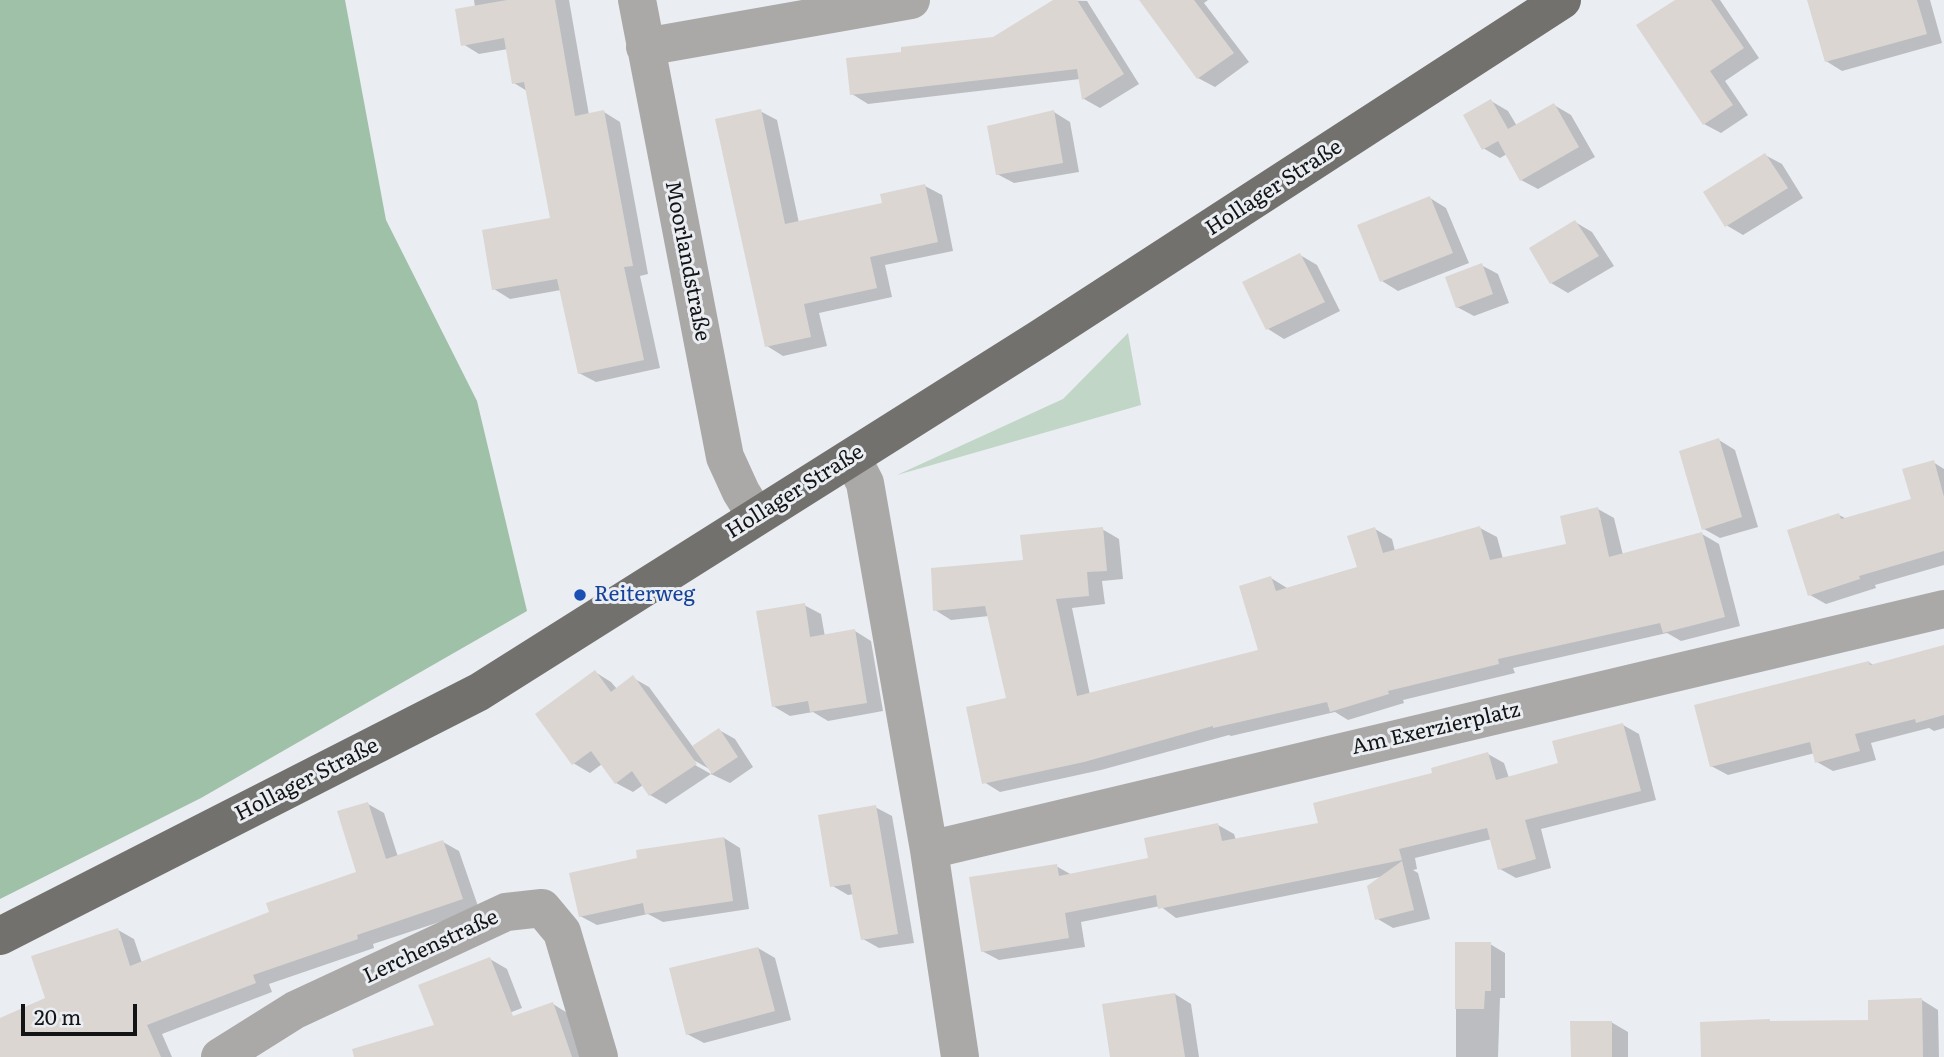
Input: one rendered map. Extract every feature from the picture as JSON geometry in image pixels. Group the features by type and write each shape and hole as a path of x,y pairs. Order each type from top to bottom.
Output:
{"main road":[{"name":"Hollager Straße","path":"0,936 479,692 852,458 1562,0"}],"street":[{"name":"Moorlandstraße","path":"637,0 725,457 741,492 756,516"},
{"path":"645,47 911,0"},
{"path":"852,458 865,483 929,850 960,1057"},
{"name":"Am Exerzierplatz","path":"929,850 1944,609"},
{"name":"Lerchenstraße","path":"220,1057 295,1010 506,912 542,908 562,932 599,1057"}],"green space":[{"path":"0,0 345,0 386,220 477,401 527,611 201,798 0,899"},
{"path":"1128,333 1141,405 897,475 1063,399"}],"building":[{"path":"507,0 555,0 575,116 604,110 633,266 624,267 644,360 578,374 557,279 492,290 482,230 550,218 524,82 512,84 504,38 461,46 455,9"},
{"path":"1053,0 1077,0 1124,74 1082,100 1077,69 850,95 846,58 901,52 901,47 993,37"},
{"path":"1139,0 1194,0 1234,53 1197,79"},
{"path":"1675,0 1711,0 1744,48 1710,71 1733,105 1703,125 1636,25"},
{"path":"1807,0 1917,0 1927,34 1825,62"},
{"path":"1491,99 1508,129 1554,103 1579,147 1520,181 1498,141 1482,150 1463,115"},
{"path":"761,109 785,224 882,203 880,194 925,184 938,242 870,257 877,288 804,304 811,337 765,347 715,119"},
{"path":"1054,110 1063,163 996,175 987,126"},
{"path":"1765,153 1788,188 1725,227 1703,192"},
{"path":"1430,196 1453,253 1380,282 1357,225"},
{"path":"1575,220 1599,256 1550,284 1529,248"},
{"path":"1300,253 1325,302 1266,330 1242,282"},
{"path":"1482,263 1493,294 1456,308 1445,277"},
{"path":"1719,438 1742,517 1702,530 1679,451"},
{"path":"1934,460 1944,497 1944,551 1859,576 1860,579 1808,596 1787,530 1839,513 1841,519 1911,499 1902,469"},
{"path":"1598,507 1609,557 1702,532 1725,617 1663,633 1660,623 1498,659 1499,664 1388,691 1389,694 1330,712 1327,702 1213,726 1084,762 982,784 966,707 1006,698 985,606 933,611 931,568 1023,560 1020,535 1103,527 1107,571 1087,572 1089,596 1056,599 1077,696 1258,650 1239,586 1271,576 1276,591 1357,567 1347,536 1375,527 1383,553 1480,526 1490,560 1566,544 1560,516"},
{"path":"805,603 810,637 855,629 867,703 810,712 808,701 772,707 756,611"},
{"path":"1944,645 1944,715 1916,723 1915,719 1855,734 1860,751 1815,763 1810,742 1710,767 1694,705 1869,661 1870,665"},
{"path":"595,670 611,692 633,675 697,764 649,796 632,771 615,784 591,751 572,765 535,714"},
{"path":"1623,723 1641,791 1525,820 1536,859 1498,870 1487,828 1399,849 1402,860 1158,909 1156,895 1065,913 1069,938 981,952 969,877 1057,864 1059,876 1148,858 1144,838 1218,823 1222,841 1318,823 1313,803 1432,773 1431,768 1488,752 1496,780 1558,763 1552,741"},
{"path":"719,728 738,757 712,774 692,746"},
{"path":"368,802 386,859 443,840 463,899 357,935 358,939 253,975 256,983 147,1025 161,1057 0,1057 0,1018 45,998 31,956 118,928 130,966 269,912 266,903 356,872 337,811"},
{"path":"876,805 898,934 861,940 850,884 830,887 818,815"},
{"path":"724,837 733,901 645,914 643,903 579,917 569,873 637,858 636,850"},
{"path":"1402,861 1414,910 1375,920 1367,886"},
{"path":"1455,942 1491,942 1491,991 1485,991 1484,1009 1455,1009"},
{"path":"758,947 775,1011 686,1035 669,968"},
{"path":"490,957 513,1016 553,1002 572,1057 354,1057 352,1049 434,1025 418,985"},
{"path":"1175,993 1185,1057 1110,1057 1102,1004"},
{"path":"1922,998 1923,1057 1701,1057 1700,1022 1770,1019 1868,1020 1868,1000"},
{"path":"1570,1021 1612,1021 1612,1057 1571,1057"}],"place":[{"name":"Reiterweg","path":"580,595"}]}
